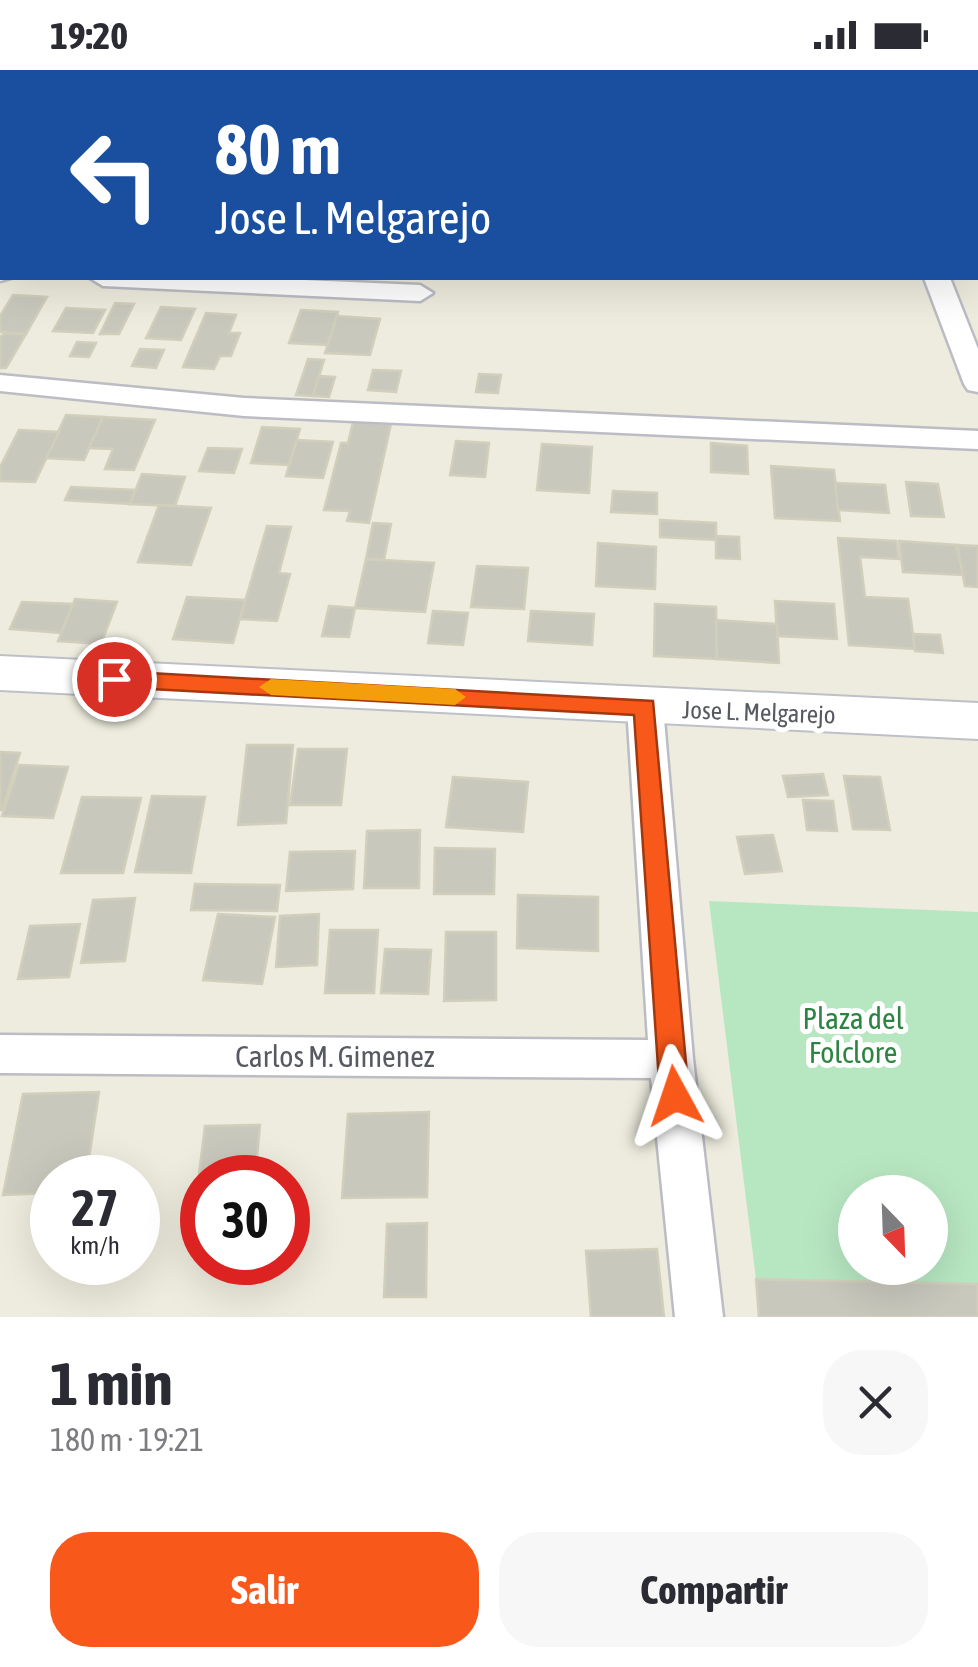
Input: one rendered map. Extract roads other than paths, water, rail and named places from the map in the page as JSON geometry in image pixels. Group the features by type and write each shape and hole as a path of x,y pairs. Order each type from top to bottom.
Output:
{"street":[{"path":"143,280 420,294"},
{"path":"938,280 978,384"},
{"path":"0,382 244,407 978,440"},
{"name":"Jose L. Melgarejo","path":"0,673 978,720"},
{"path":"645,707 671,1059 699,1317"},
{"name":"Carlos M. Gimenez","path":"0,1054 671,1059"}],"park label":[{"name":"Plaza del Folclore","path":"853,1035"}]}
